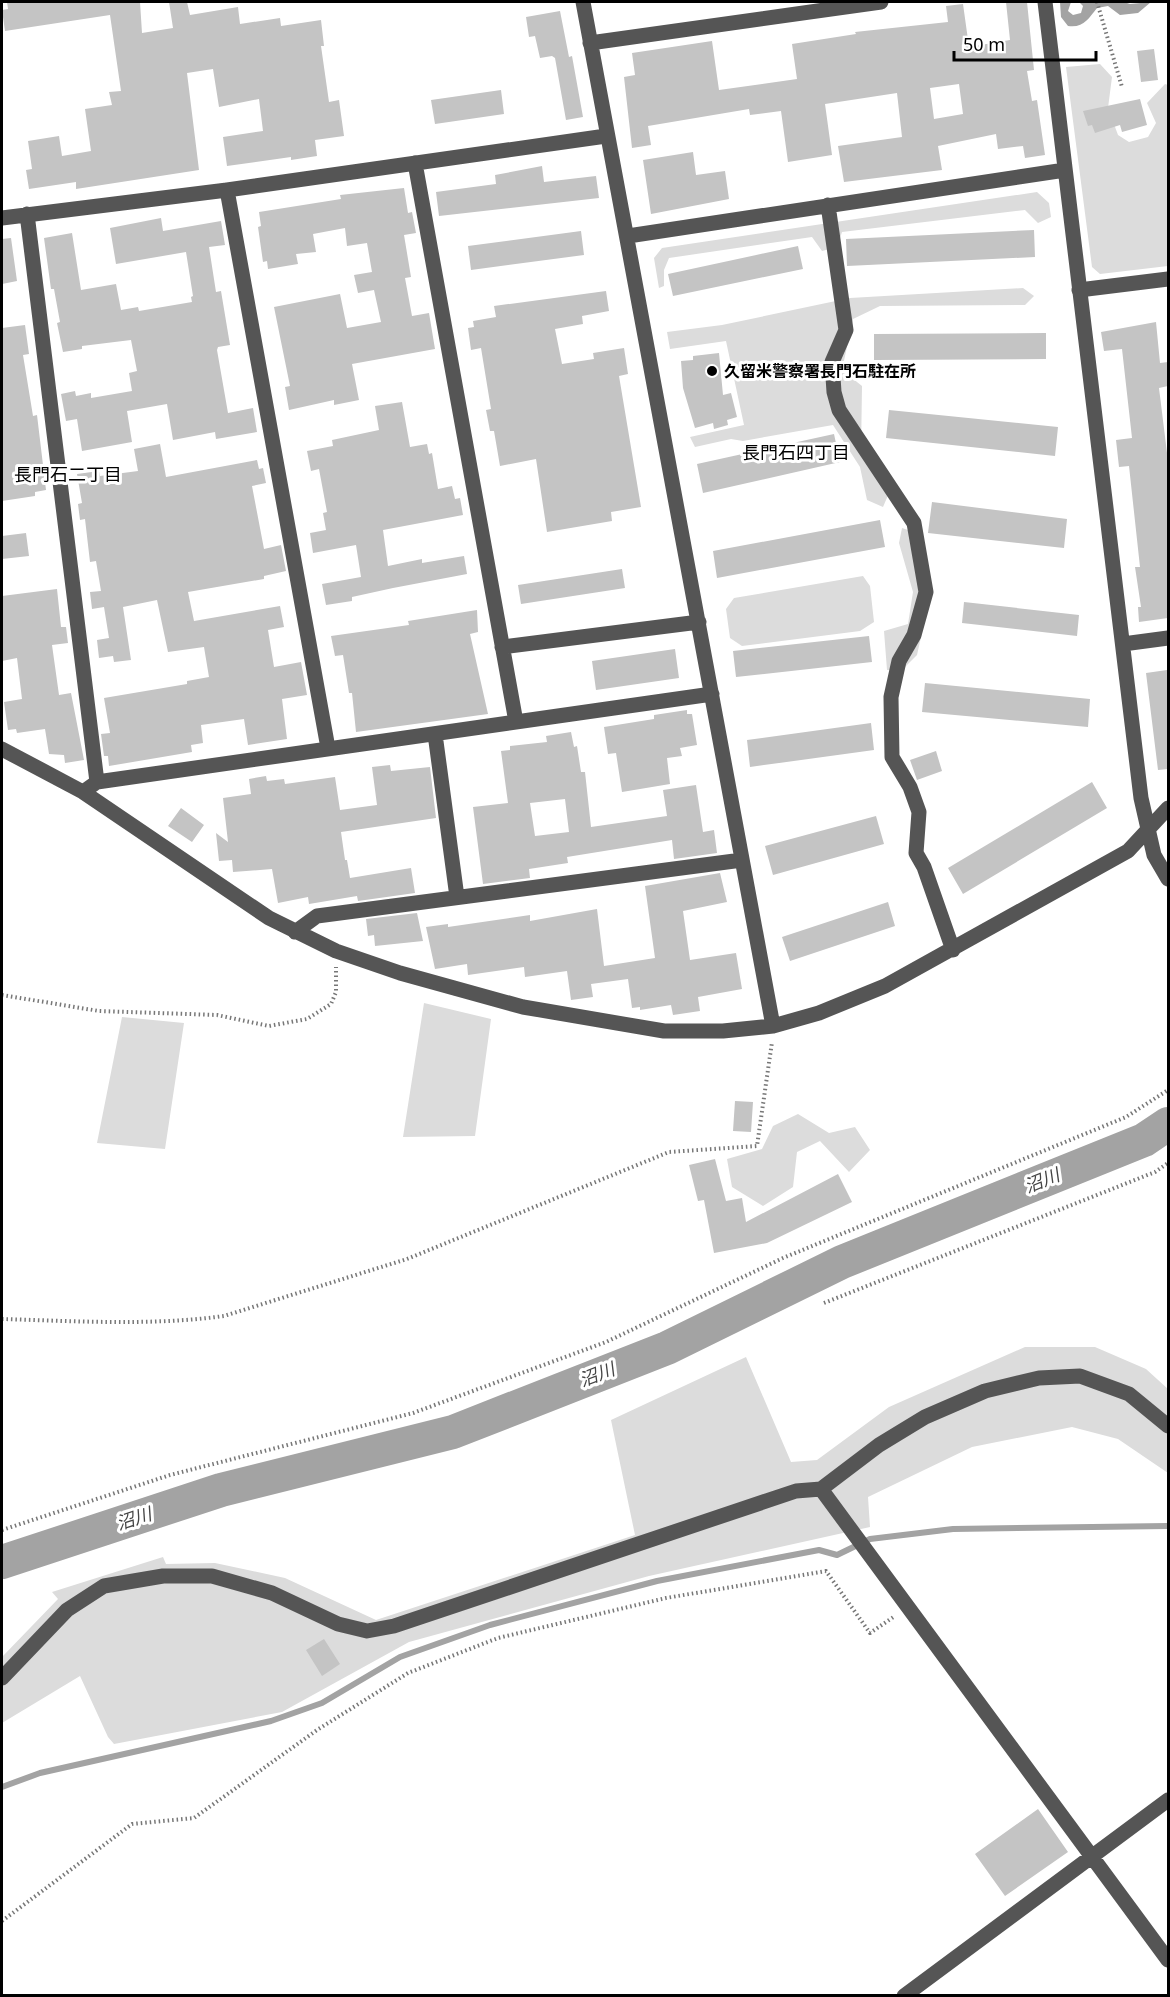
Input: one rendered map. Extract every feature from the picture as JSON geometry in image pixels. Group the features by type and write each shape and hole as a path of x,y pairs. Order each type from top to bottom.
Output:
{"street":[{"path":"583,2 606,136 628,236 773,1026"},
{"path":"590,43 881,2"},
{"path":"1045,2 1142,798 1154,855 1168,879"},
{"path":"2,218 227,190 606,136"},
{"path":"415,163 516,722"},
{"path":"628,236 1065,170"},
{"path":"227,190 328,748"},
{"path":"828,206 846,330 832,362 834,392 839,410 914,523 926,592 914,635 899,661 891,697 892,757 910,787 919,812 916,853 924,867 953,950"},
{"path":"27,214 97,782"},
{"path":"1079,290 1168,279"},
{"path":"502,647 699,622"},
{"path":"1123,644 1168,638"},
{"path":"83,792 97,782 712,694"},
{"path":"435,734 457,897"},
{"path":"2,748 83,792 227,892 295,932 336,951 400,973 523,1007 664,1031 723,1031 773,1026 819,1013 885,986 1128,851 1138,844 1148,828 1168,808"},
{"path":"295,932 316,916 742,860"},
{"path":"2,1677 68,1610 104,1586 163,1576 212,1576 272,1593 338,1624 367,1632 394,1626 796,1491 821,1489 879,1445 925,1417 985,1391 1039,1378 1080,1376 1129,1394 1168,1426"},
{"path":"821,1489 1168,1960"},
{"path":"904,1995 1168,1800"}],"path":[{"path":"1097,2 1122,87"},
{"path":"2,995 99,1011 217,1015 269,1026 307,1019 331,1004 336,992 336,951"},
{"path":"2,1319 115,1322 194,1320 224,1316 407,1259 669,1152 757,1146 773,1026"},
{"path":"2,1530 170,1474 413,1413 606,1342 783,1258 1126,1117 1168,1090"},
{"path":"824,1303 1155,1172 1168,1163"},
{"path":"2,1921 132,1824 194,1818 317,1730 408,1673 498,1638 666,1598 826,1571 870,1633 908,1607"}],"shaded area":[{"path":"1060,2 1071,2 1068,11 1073,15 1081,13 1083,6 1079,2 1130,4 1151,2 1138,13 1120,15 1108,6 1097,8 1085,22 1078,26 1068,26 1061,17"},
{"path":"1100,64 1112,77 1108,108 1118,135 1129,142 1148,137 1156,123 1147,103 1165,84 1168,85 1168,266 1100,274 1092,267 1066,67"},
{"path":"1037,192 1049,203 1051,217 1038,223 1025,210 842,232 837,247 822,251 812,237 669,258 664,270 664,286 659,288 654,258 662,248"},
{"path":"1023,288 1034,296 1025,305 880,306 853,319 842,370 862,386 861,452 889,493 883,507 867,500 860,467 833,425 743,441 731,439 695,447 690,437 744,425 726,341 670,349 667,332 722,325 850,298"},
{"path":"902,528 917,533 932,588 917,655 901,671 887,670 884,631 908,624 913,592 899,543"},
{"path":"863,576 870,586 874,622 860,631 742,646 730,638 726,609 734,598"},
{"path":"424,1003 491,1019 475,1136 403,1137"},
{"path":"122,1017 184,1023 165,1149 97,1143"},
{"path":"798,1114 829,1133 855,1127 870,1150 849,1172 820,1141 797,1152 793,1187 763,1206 732,1187 727,1159 762,1149 773,1126"},
{"path":"1025,1347 1095,1347 1146,1369 1168,1389 1168,1473 1118,1439 1072,1427 972,1447 868,1497 870,1527 649,1576 409,1642 282,1712 114,1744 108,1737 80,1676 2,1723 2,1657 58,1599 52,1592 163,1557 166,1564 215,1563 285,1578 376,1620 635,1535 611,1420 746,1357 791,1462 817,1460 889,1407"}],"building":[{"path":"7,2 140,2 142,33 173,28 169,2 187,2 190,15 238,7 240,24 280,18 281,26 321,20 324,46 321,46 329,102 339,100 344,136 315,140 317,156 291,160 291,157 227,166 223,137 263,131 259,99 219,107 213,69 187,73 199,170 76,189 76,182 29,189 26,170 32,169 28,141 59,136 62,156 91,151 85,109 112,105 109,92 121,91 110,15 5,31 2,10 8,9"},
{"path":"1006,2 1027,2 1034,70 1027,71 1032,101 1037,100 1045,155 1025,158 1023,146 998,149 996,134 938,146 942,170 844,182 838,146 902,137 897,93 825,104 832,155 788,162 781,111 750,115 749,109 648,126 651,145 632,148 624,77 635,75 632,53 712,41 719,90 797,79 792,44 856,34 855,32 948,22 946,6 963,4 969,47 1010,40","holes":["959,84 963,114 934,119 930,88"]},
{"path":"560,11 569,57 572,56 583,117 566,120 555,58 552,56 540,58 535,36 529,37 526,17"},
{"path":"1154,49 1158,80 1141,82 1137,51"},
{"path":"501,90 504,114 435,124 431,100"},
{"path":"1140,99 1147,125 1122,132 1120,125 1095,133 1092,125 1088,126 1083,111"},
{"path":"693,152 696,175 725,171 729,199 651,214 643,160"},
{"path":"542,166 544,182 596,176 599,198 439,216 436,192 496,184 495,175"},
{"path":"404,188 408,213 412,212 416,233 404,235 411,277 405,278 412,316 429,313 435,349 352,364 359,400 334,405 334,400 289,410 285,387 290,386 274,307 340,294 347,328 381,322 374,290 358,293 354,275 372,272 367,243 347,246 345,228 313,234 316,252 296,254 298,264 268,269 267,261 263,262 258,227 261,226 259,212 341,199 340,195"},
{"path":"161,218 163,231 221,221 225,245 209,247 216,292 221,291 230,345 218,347 217,350 228,413 253,408 257,432 216,439 215,432 173,440 167,404 127,411 132,442 82,451 77,419 66,421 61,394 75,391 76,396 91,393 91,398 132,391 129,373 137,371 131,340 82,346 82,349 63,352 57,323 60,322 54,289 51,289 44,238 72,233 81,290 116,284 121,310 138,307 139,311 192,302 186,252 116,264 110,228"},
{"path":"1034,230 1035,257 847,266 846,239"},
{"path":"581,231 584,255 471,270 468,246"},
{"path":"11,238 17,281 2,284 2,239"},
{"path":"798,246 803,269 673,296 668,274"},
{"path":"606,291 609,311 582,316 583,324 555,329 562,364 594,359 593,353 624,348 628,374 619,376 641,507 611,512 612,521 547,532 536,459 500,466 494,431 490,431 486,410 491,409 481,348 471,350 468,328 474,327 473,321 496,317 494,306"},
{"path":"1156,322 1160,363 1168,362 1168,386 1159,388 1168,461 1168,618 1139,622 1138,607 1141,607 1135,567 1140,567 1129,466 1119,467 1116,440 1132,438 1122,349 1104,351 1101,332"},
{"path":"25,325 29,354 23,355 33,416 37,415 46,490 35,492 35,496 2,501 2,328"},
{"path":"1046,333 1046,359 874,360 874,334"},
{"path":"719,353 723,395 731,393 737,417 727,420 728,425 714,429 713,423 695,428 683,388 681,361 693,360 693,356"},
{"path":"402,402 410,447 427,444 429,454 432,453 438,489 452,486 455,499 460,498 463,515 383,530 388,566 422,559 422,563 464,556 467,574 352,597 352,601 326,605 322,584 361,577 356,545 313,553 310,533 326,530 323,513 327,512 319,469 311,471 307,451 333,446 332,440 379,430 375,406"},
{"path":"889,410 1058,427 1055,456 886,438"},
{"path":"834,434 840,462 703,493 697,464"},
{"path":"160,444 166,477 257,460 259,469 263,468 266,483 252,486 264,549 281,545 286,571 264,576 264,579 188,592 194,621 280,606 284,627 268,630 274,667 301,662 307,695 282,699 287,739 248,745 244,719 201,725 203,743 191,745 192,752 109,766 108,756 104,756 101,734 110,733 104,698 187,684 187,681 209,677 204,647 168,652 157,600 123,607 131,660 114,662 113,656 99,658 97,640 109,638 104,607 92,609 90,592 101,591 96,561 90,562 85,519 80,520 78,504 82,503 77,474 99,471 100,476 138,471 134,449"},
{"path":"932,502 1067,519 1064,548 928,533"},
{"path":"880,520 885,547 717,578 713,551"},
{"path":"26,533 29,556 2,559 2,536"},
{"path":"622,569 625,588 521,604 518,585"},
{"path":"57,589 61,627 66,627 68,643 52,645 59,695 71,693 84,760 65,763 64,755 49,754 45,729 17,733 16,729 8,730 4,702 22,699 17,658 2,661 2,596"},
{"path":"964,602 1079,615 1077,636 962,623"},
{"path":"477,610 478,632 470,634 488,714 356,732 352,693 349,693 343,655 335,656 331,636 409,625 408,621"},
{"path":"869,636 872,662 736,677 733,651"},
{"path":"675,649 679,678 596,690 592,661"},
{"path":"1167,670 1168,769 1158,770 1146,673"},
{"path":"925,683 1090,699 1088,727 922,712"},
{"path":"687,710 687,714 692,714 697,745 680,748 682,756 667,758 670,784 622,792 616,753 608,754 604,727 654,719 654,715"},
{"path":"871,723 874,750 750,767 747,740"},
{"path":"571,732 574,747 577,746 581,772 585,772 591,827 667,816 663,790 696,785 703,832 714,830 717,853 674,859 672,840 567,857 568,863 529,869 530,878 483,884 473,807 508,803 501,751 510,750 510,746 547,742 546,736","holes":["565,799 569,832 535,836 530,803"]},
{"path":"936,751 942,771 917,780 910,760"},
{"path":"390,765 391,771 430,767 436,818 341,832 345,860 347,860 350,878 411,868 415,893 358,901 357,896 309,904 308,897 278,903 272,869 233,872 232,860 219,861 216,833 228,842 223,798 251,794 249,779 266,776 267,781 284,779 285,784 335,777 340,810 377,805 372,767"},
{"path":"1092,782 1107,808 963,894 948,868"},
{"path":"181,808 204,825 192,842 168,826"},
{"path":"876,816 884,844 773,875 765,846"},
{"path":"720,873 727,902 683,911 690,960 736,953 742,989 698,997 700,1011 673,1015 671,1005 640,1010 640,1007 632,1008 628,979 591,984 593,997 571,1000 567,971 525,977 524,967 468,975 467,964 435,969 426,927 448,924 448,927 530,915 530,921 597,909 604,966 655,958 645,886"},
{"path":"888,902 895,926 790,961 782,937"},
{"path":"417,913 423,941 375,946 374,935 368,936 366,919"},
{"path":"735,1101 753,1102 751,1132 733,1131"},
{"path":"715,1159 726,1201 742,1198 746,1222 838,1174 852,1202 767,1243 714,1253 704,1200 698,1201 689,1165"},
{"path":"324,1639 340,1664 322,1676 306,1650"},
{"path":"1038,1809 1068,1852 1005,1896 975,1854"}],"waterway":[{"name":"沼川","path":"2,1562 221,1490 453,1432 667,1348 842,1262 1144,1140 1168,1124"},
{"path":"2,1787 40,1773 271,1721 322,1703 400,1657 490,1625 657,1581 819,1550 837,1555 870,1539 953,1529 1168,1526"}],"place":[{"name":"久留米警察署長門石駐在所","path":"712,371"}],"district":[{"name":"長門石四丁目","path":"796,453"},
{"name":"長門石二丁目","path":"68,475"}]}
